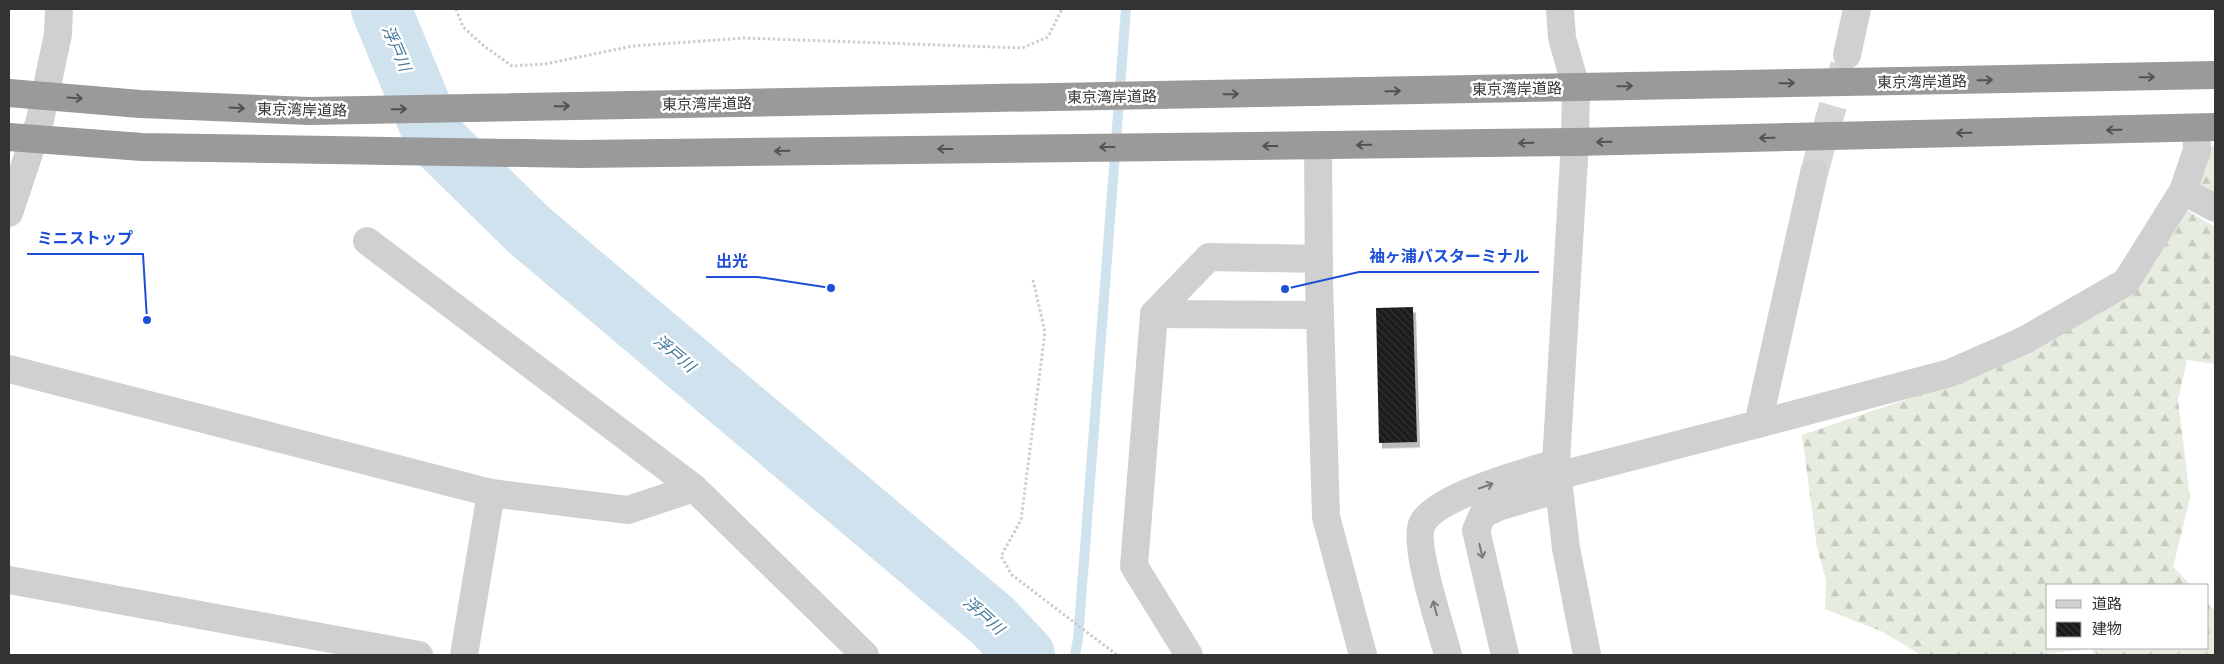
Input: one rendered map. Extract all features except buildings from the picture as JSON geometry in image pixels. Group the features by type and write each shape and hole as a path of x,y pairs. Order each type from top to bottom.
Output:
{"highway":[{"name":"東京湾岸道路","path":"9,93 140,104 309,111 2215,76"},
{"path":"22,138 142,147 580,154 1575,142 2206,128"}],"street":[{"path":"9,213 22,138 45,96 58,34 59,9"},
{"path":"1560,9 1562,38 1576,87 1575,142 1557,476 1566,548 1587,655"},
{"path":"1847,55 1857,9"},
{"path":"1448,655 1420,550 1422,524 1437,507 1475,490 1557,476 1950,373 2025,340 2126,282 2183,190 2206,128"},
{"path":"1318,146 1320,315 1326,517 1363,655"},
{"path":"1758,424 1814,173"},
{"path":"2183,190 2215,208"},
{"path":"367,241 694,488 866,655"},
{"path":"1189,655 1134,566 1154,314 1209,257 1319,259"},
{"path":"1154,314 1320,315"},
{"path":"9,369 491,493 628,510 694,488"},
{"path":"1504,655 1476,530 1483,514 1557,476"},
{"path":"464,655 491,493"},
{"path":"9,580 419,655"}],"path":[{"path":"456,9 463,27 484,46 512,66 545,64 633,46 744,38 1022,48 1048,37 1062,9"},
{"path":"1033,280 1045,332 1021,520 1001,556 1012,575 1117,655"}],"green space":[{"path":"2204,146 2215,146 2215,199 2193,186"},
{"path":"2187,210 2215,227 2215,364 2187,360 2178,400 2190,498 2173,567 2190,584 2046,584 2046,649 2091,649 2033,655 1921,655 1883,632 1825,609 1826,580 1817,548 1802,435 1955,383 2138,286"},
{"path":"2209,604 2215,610 2215,655 2097,655 2091,649 2209,649"}],"waterway":[{"name":"浮戸川","path":"381,9 434,137 530,231 993,621 1025,655"},
{"path":"1075,655 1078,639 1126,9"}],"tunnel":[{"path":"1814,173 1846,59"}],"place":[{"name":"出光","path":"831,288"},
{"name":"袖ヶ浦バスターミナル","path":"1285,289"},
{"name":"ミニストップ","path":"147,320"}]}
